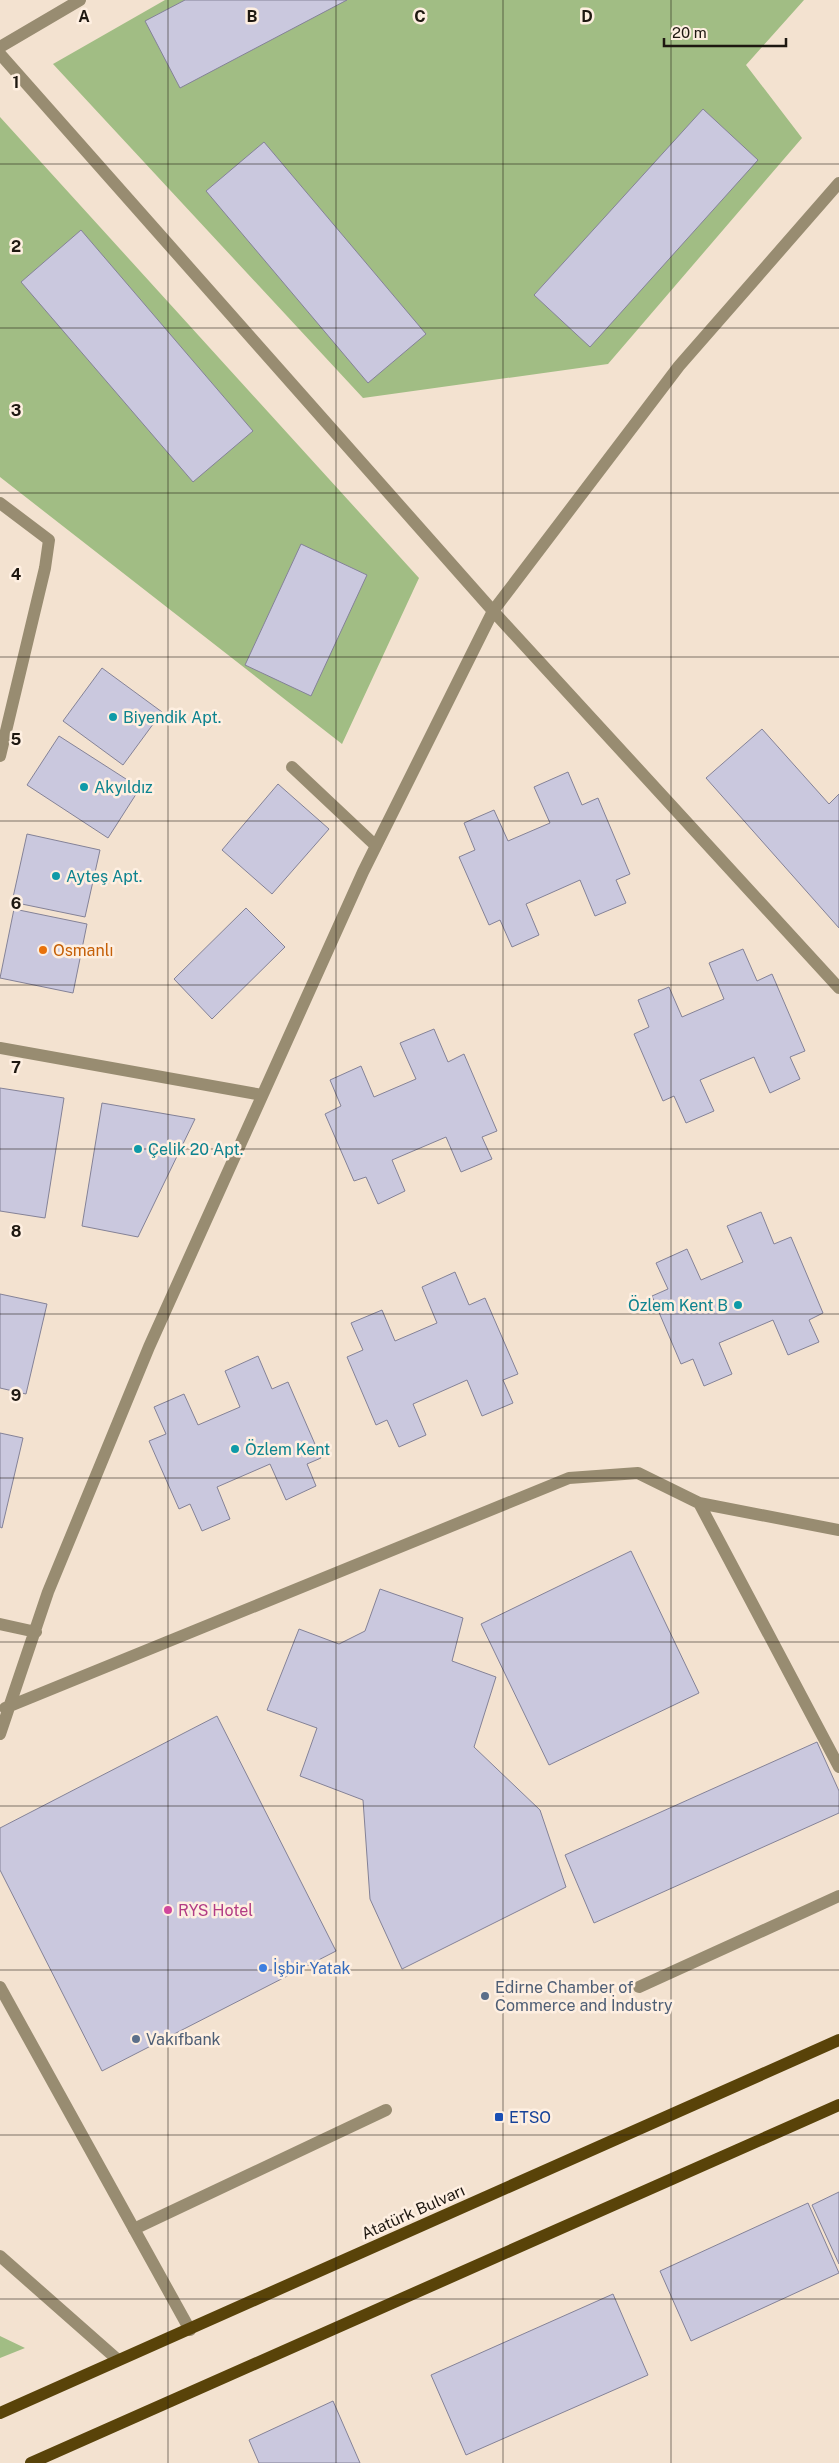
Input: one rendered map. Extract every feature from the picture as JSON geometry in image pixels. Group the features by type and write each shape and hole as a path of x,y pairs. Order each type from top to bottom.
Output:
{"main road":[{"name":"Atatürk Bulvarı","path":"0,2412 190,2330 839,2040"},
{"path":"32,2463 839,2105"}],"street":[{"path":"0,46 80,0"},
{"path":"0,54 493,611 839,988"},
{"path":"0,1734 4,1708 36,1632 48,1592 149,1347 376,846 493,611 679,366 839,183"},
{"path":"0,503 49,540 46,568 0,756"},
{"path":"292,767 376,846"},
{"path":"0,1048 262,1094"},
{"path":"4,1708 569,1478 638,1473 699,1503 839,1530"},
{"path":"699,1503 839,1767"},
{"path":"0,1624 36,1632"},
{"path":"639,1987 839,1896"},
{"path":"0,1987 190,2330"},
{"path":"134,2229 386,2110"},
{"path":"0,2256 118,2360"}],"green space":[{"path":"165,0 804,0 746,65 802,138 608,364 363,398 53,64"},
{"path":"0,117 419,578 342,744 0,477"},
{"path":"0,2336 25,2348 0,2358"}],"building":[{"path":"185,0 347,0 180,88 145,21"},
{"path":"703,109 758,160 590,347 534,295"},
{"path":"264,142 426,334 368,383 206,191"},
{"path":"81,230 253,431 193,482 21,282"},
{"path":"301,544 367,575 311,696 245,665"},
{"name":"Biyendik Apt.","path":"102,668 162,712 123,765 63,721"},
{"path":"762,729 829,804 839,794 839,928 706,778"},
{"name":"Akyıldız","path":"59,736 140,788 108,838 27,785"},
{"path":"568,772 582,805 598,798 630,874 616,880 626,903 595,916 580,880 526,904 539,935 512,947 500,920 489,925 459,857 475,850 464,823 494,810 508,841 550,823 534,787"},
{"path":"278,784 329,829 272,894 222,850"},
{"name":"Ayteş Apt.","path":"27,834 100,850 85,917 12,902"},
{"path":"246,908 285,947 212,1019 174,979"},
{"name":"Osmanlı","path":"14,909 87,924 73,993 0,978"},
{"path":"743,949 757,981 772,974 805,1051 790,1057 800,1079 770,1093 754,1057 700,1080 714,1111 686,1123 674,1096 663,1101 634,1034 649,1027 638,1000 669,987 682,1017 724,999 709,963"},
{"path":"434,1029 448,1062 464,1054 497,1131 482,1137 492,1159 461,1172 446,1137 392,1160 405,1191 378,1204 366,1177 354,1181 325,1114 341,1106 330,1080 361,1066 374,1097 416,1079 400,1043"},
{"path":"0,1088 64,1098 45,1218 0,1211"},
{"name":"Çelik 20 Apt.","path":"102,1103 195,1119 138,1237 82,1226"},
{"name":"Özlem Kent B","path":"761,1212 774,1244 791,1237 823,1313 809,1320 819,1342 788,1355 773,1320 719,1343 732,1374 704,1386 693,1359 681,1364 652,1296 668,1289 656,1263 687,1249 701,1280 743,1262 727,1226"},
{"name":"Özlem Kent","path":"455,1272 469,1305 485,1298 518,1374 503,1380 513,1403 482,1416 467,1380 413,1404 426,1435 399,1447 387,1420 376,1425 347,1357 363,1350 351,1323 382,1310 395,1341 437,1323 422,1287"},
{"path":"0,1294 47,1304 26,1394 0,1388"},
{"name":"Özlem Kent","path":"258,1356 272,1389 288,1382 321,1458 307,1464 316,1486 286,1500 270,1464 217,1487 230,1519 202,1531 190,1504 179,1509 149,1441 166,1434 154,1407 184,1394 198,1425 240,1407 225,1371"},
{"path":"0,1433 23,1438 2,1528 0,1527"},
{"path":"631,1551 699,1693 549,1765 481,1624"},
{"path":"380,1589 463,1618 452,1661 496,1677 474,1747 540,1810 566,1887 402,1969 370,1899 363,1800 300,1776 317,1728 267,1710 299,1629 339,1644 365,1631"},
{"name":"RYS Hotel","path":"217,1716 336,1951 102,2071 0,1870 0,1828"},
{"path":"817,1742 839,1791 839,1813 594,1923 565,1855"},
{"path":"839,2192 839,2264 812,2205"},
{"path":"808,2203 839,2273 691,2341 660,2271"},
{"path":"613,2294 648,2375 466,2455 431,2375"},
{"path":"333,2401 360,2463 259,2463 249,2440"}],"place":[{"name":"Biyendik Apt.","path":"113,717"},
{"name":"Akyıldız","path":"84,787"},
{"name":"Ayteş Apt.","path":"56,876"},
{"name":"Osmanlı","path":"43,950"},
{"name":"Çelik 20 Apt.","path":"138,1149"},
{"name":"Özlem Kent B","path":"738,1305"},
{"name":"Özlem Kent","path":"235,1449"},
{"name":"RYS Hotel","path":"168,1910"},
{"name":"İşbir Yatak","path":"263,1968"},
{"name":"Edirne Chamber of Commerce and İndustry","path":"485,1996"},
{"name":"Vakıfbank","path":"136,2039"},
{"name":"ETSO","path":"499,2117"}]}
